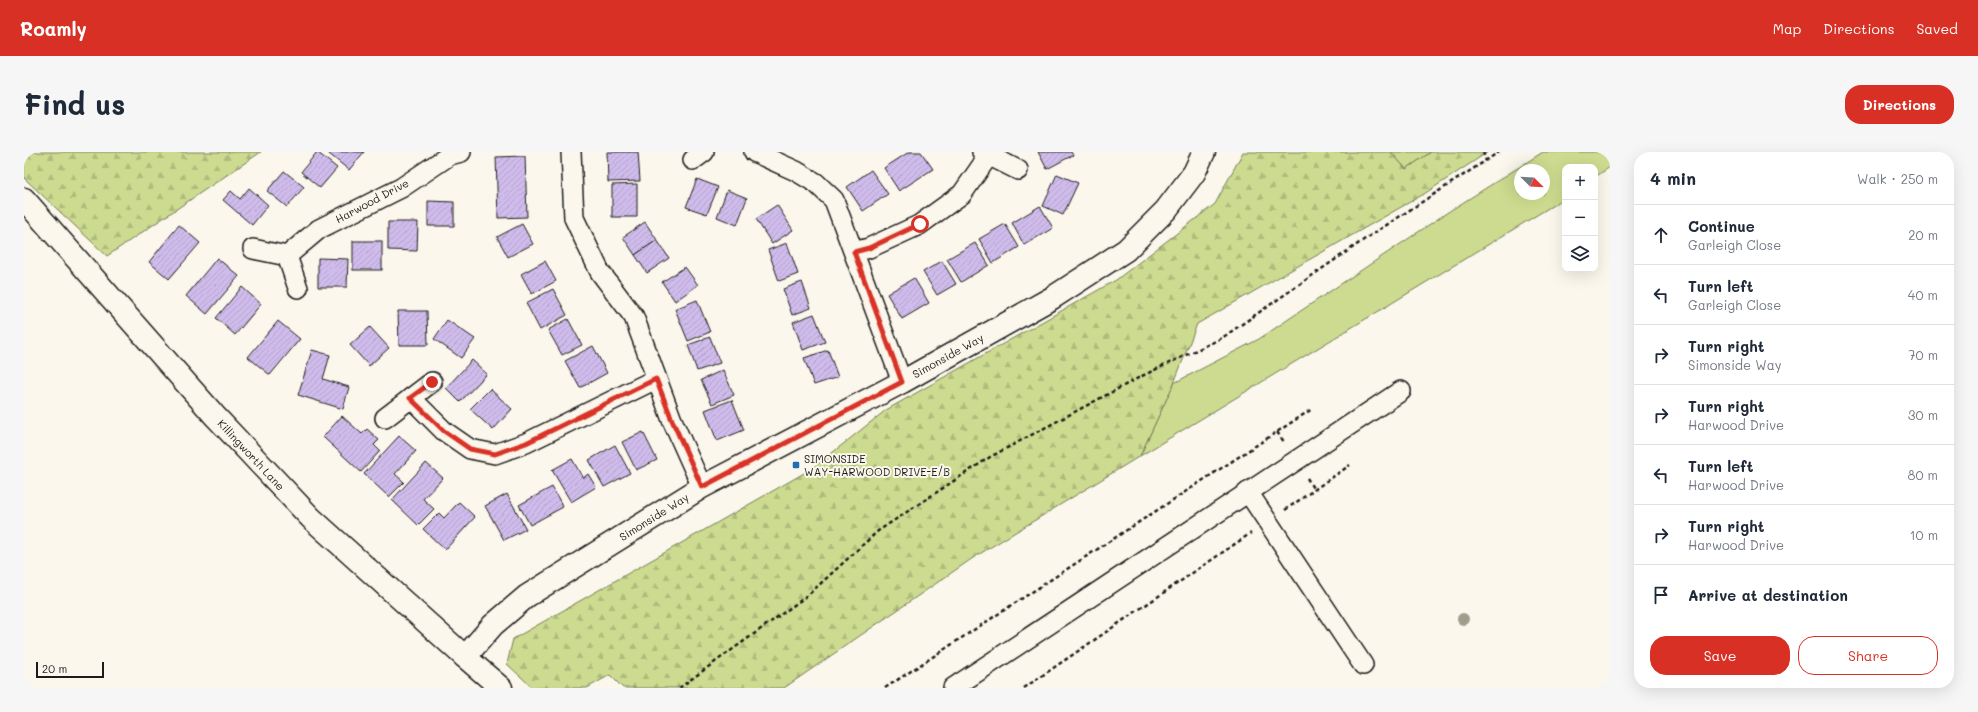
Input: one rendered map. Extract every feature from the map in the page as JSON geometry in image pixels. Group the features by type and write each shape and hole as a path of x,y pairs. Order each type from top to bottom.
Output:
{"street":[{"name":"Harwood Drive","path":"287,256 319,229 401,188 450,155 461,152"},
{"path":"571,152 574,218 600,272 634,317 672,420 702,487"},
{"path":"754,152 796,171 816,183 834,200 902,382"},
{"name":"Simonside Way","path":"465,657 493,625 527,596 702,487 902,382 1052,298 1126,250 1166,210 1194,173 1204,152"},
{"path":"854,252 869,248 926,220 962,194 986,154 1018,170"},
{"name":"Killingworth Lane","path":"24,199 215,416 311,518 501,688"},
{"path":"253,249 287,256 298,288"},
{"path":"410,398 444,431 470,449 495,454 526,443 656,379"},
{"path":"385,418 432,382"},
{"path":"953,688 1401,391"},
{"path":"1248,492 1363,666"}],"path":[{"path":"1483,152 1486,161"},
{"path":"680,688 808,596 884,526 990,457 1142,376 1222,338 1365,239 1499,152"},
{"path":"885,688 1312,409"},
{"path":"1024,688 1350,465"}],"green space":[{"path":"24,152 261,152 107,256 24,178"},
{"path":"1243,152 1391,152 1406,169 1431,152 1488,152 1424,194 1197,324 1174,383 1140,456 973,558 784,688 623,688 610,675 587,688 533,688 507,664 513,639 813,468 886,410 1116,280 1215,204"},
{"path":"1391,152 1431,152 1406,169"},
{"path":"1543,152 1610,152 1610,167 1598,175 1598,164 1562,164 1562,200 1140,456 1174,383 1259,339 1448,212 1514,170 1514,200 1550,200 1550,164 1524,164"}],"building":[{"path":"317,152 337,168 320,188 301,172"},
{"path":"331,152 364,152 349,170 329,154"},
{"path":"607,152 638,152 640,181 608,182"},
{"path":"909,152 921,152 933,169 899,191 884,168"},
{"path":"1038,152 1071,152 1073,155 1047,169"},
{"path":"525,156 527,217 498,218 496,157"},
{"path":"871,170 888,194 863,211 847,187"},
{"path":"284,171 304,187 287,207 267,191"},
{"path":"1057,174 1078,183 1063,215 1043,206"},
{"path":"697,179 718,187 707,214 686,207"},
{"path":"637,184 637,217 612,217 612,185"},
{"path":"249,188 268,205 252,225 223,200 231,191 240,199"},
{"path":"727,190 747,198 737,225 717,217"},
{"path":"428,201 454,202 454,226 428,226"},
{"path":"777,205 793,230 772,244 756,219"},
{"path":"1040,206 1053,228 1024,245 1012,223"},
{"path":"388,222 418,222 417,251 388,250"},
{"path":"645,222 657,240 635,255 623,237"},
{"path":"522,224 533,244 508,257 497,237"},
{"path":"1005,224 1019,247 993,263 979,239"},
{"path":"179,225 200,243 169,279 149,262"},
{"path":"657,240 669,258 647,273 635,255"},
{"path":"353,241 382,241 382,270 353,270"},
{"path":"787,243 798,274 779,281 768,250"},
{"path":"975,243 989,265 961,282 947,259"},
{"path":"217,258 239,276 207,314 186,296"},
{"path":"318,258 348,259 347,287 318,287"},
{"path":"545,261 556,281 532,294 521,274"},
{"path":"942,261 956,284 937,295 923,272"},
{"path":"685,267 698,285 675,301 662,282"},
{"path":"914,278 929,303 902,319 887,294"},
{"path":"802,282 811,308 792,315 783,289"},
{"path":"242,287 261,304 235,335 216,318"},
{"path":"553,289 567,315 540,330 526,303"},
{"path":"697,300 710,332 688,341 675,309"},
{"path":"398,311 427,311 428,345 399,345"},
{"path":"814,314 825,342 803,350 793,322"},
{"path":"568,319 582,345 562,355 548,330"},
{"path":"447,320 475,339 461,358 434,339"},
{"path":"278,321 300,339 270,375 248,357"},
{"path":"370,327 389,348 369,366 350,345"},
{"path":"710,337 720,363 697,371 688,345"},
{"path":"593,346 607,373 580,388 565,361"},
{"path":"312,350 330,355 323,379 349,387 343,409 298,395"},
{"path":"828,350 838,377 814,385 804,358"},
{"path":"472,360 487,374 460,402 446,388"},
{"path":"723,370 734,395 712,404 701,380"},
{"path":"490,389 512,409 493,430 470,409"},
{"path":"732,400 744,430 717,441 705,410"},
{"path":"342,416 362,434 367,429 379,440 374,445 380,451 361,472 323,437"},
{"path":"643,432 657,460 636,470 622,442"},
{"path":"399,436 416,451 395,474 404,482 389,497 364,474"},
{"path":"615,445 630,473 604,487 589,460"},
{"path":"572,459 583,478 588,474 596,487 571,502 552,470"},
{"path":"426,463 443,478 423,499 434,509 418,525 392,500"},
{"path":"552,487 563,507 530,525 519,505"},
{"path":"507,494 526,529 504,540 485,506"},
{"path":"459,502 475,517 445,550 423,529 439,513 444,518"}],"place":[{"name":"SIMONSIDE WAY-HARWOOD DRIVE-E/B","path":"796,465"}],"route":[{"path":"432,382 410,398 444,431 470,449 495,454 526,443 656,379 672,420 702,487 902,382 854,252 869,248 920,224"}]}
